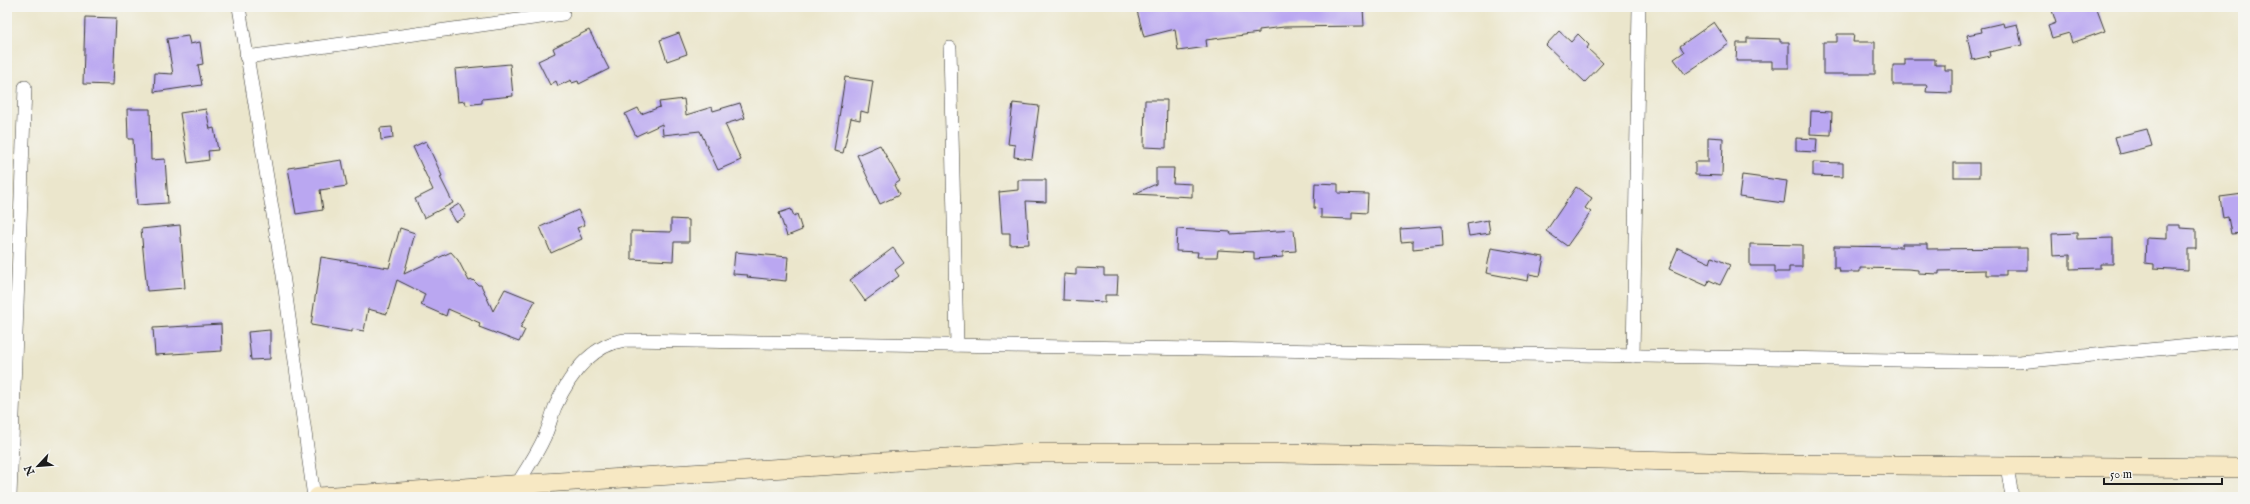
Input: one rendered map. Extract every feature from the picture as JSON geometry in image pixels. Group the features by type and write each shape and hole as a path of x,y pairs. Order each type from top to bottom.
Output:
{"main road":[{"path":"318,497 518,483 1037,453 1281,453 1529,457 1780,464 2243,468"}],"street":[{"path":"239,7 283,275 314,497"},
{"path":"1633,356 1639,7"},
{"path":"246,57 563,14"},
{"path":"950,48 957,345"},
{"path":"10,497 25,87"},
{"path":"518,483 544,438 556,406 572,376 593,352 610,342 625,340 2019,362 2243,341"},
{"path":"2007,466 2012,497"}],"building":[{"path":"1136,7 1363,7 1364,26 1284,27 1259,30 1259,33 1206,40 1207,47 1178,51 1175,29 1144,37"},
{"path":"2051,7 2096,7 2105,31 2072,43 2069,33 2052,38 2048,26 2056,23"},
{"path":"85,17 116,18 113,85 83,84"},
{"path":"1714,22 1729,44 1685,74 1674,59 1684,52 1680,46"},
{"path":"2003,23 2004,27 2017,24 2022,45 1989,52 1990,56 1972,60 1967,35 1982,32 1981,28"},
{"path":"589,30 609,69 579,84 578,81 572,83 571,80 558,86 556,81 550,85 538,61 555,53 553,48"},
{"path":"1559,31 1571,42 1578,34 1589,45 1587,48 1603,63 1585,82 1546,45"},
{"path":"679,33 687,54 667,61 660,40"},
{"path":"1837,34 1854,34 1853,42 1875,42 1875,74 1823,74 1823,42 1837,42"},
{"path":"188,36 190,44 200,42 203,64 198,65 202,85 154,92 155,73 173,74 167,39"},
{"path":"1747,38 1780,39 1780,42 1789,42 1789,68 1772,68 1772,61 1736,61 1737,43 1747,43"},
{"path":"1905,59 1935,59 1935,65 1945,65 1945,70 1952,70 1952,93 1926,92 1927,85 1893,85 1893,65 1905,65"},
{"path":"510,64 513,96 482,99 482,103 466,105 465,101 458,102 455,69"},
{"path":"845,77 873,81 868,113 861,111 860,120 851,118 843,153 834,151"},
{"path":"684,99 686,115 712,107 713,111 740,103 745,118 725,124 741,160 718,170 700,131 663,135 662,124 636,136 625,114 638,108 641,114 660,107 659,102"},
{"path":"1145,100 1167,100 1166,148 1144,147"},
{"path":"1013,103 1039,106 1032,159 1014,157 1015,145 1008,144"},
{"path":"127,109 150,109 151,160 165,159 168,203 137,205 133,139 128,139"},
{"path":"206,109 210,129 214,128 218,150 208,151 209,160 188,163 180,113"},
{"path":"1811,111 1832,112 1831,135 1810,134"},
{"path":"392,127 393,138 381,140 380,128"},
{"path":"2147,129 2152,146 2120,154 2115,137"},
{"path":"1708,137 1723,138 1722,176 1695,175 1695,162 1708,162"},
{"path":"1796,138 1817,139 1816,152 1796,151"},
{"path":"426,141 442,176 440,177 453,203 424,218 415,199 433,190 413,147"},
{"path":"880,145 900,181 894,185 899,195 880,204 857,155"},
{"path":"342,160 347,186 320,190 323,210 296,214 288,168"},
{"path":"1813,162 1843,163 1843,177 1813,176"},
{"path":"1954,163 1979,163 1979,177 1954,177"},
{"path":"1156,168 1174,168 1173,183 1192,184 1192,197 1134,194 1156,184"},
{"path":"1742,175 1787,181 1784,203 1739,197"},
{"path":"1018,180 1046,180 1046,202 1026,201 1029,244 1010,245 1010,233 1002,233 999,192 1018,190"},
{"path":"1315,183 1338,184 1338,193 1368,194 1367,213 1352,212 1352,219 1321,218 1321,209 1314,208"},
{"path":"1576,187 1592,198 1585,208 1591,212 1567,246 1546,231"},
{"path":"2243,194 2243,233 2231,234 2228,217 2223,218 2220,197"},
{"path":"459,204 466,216 456,222 449,210"},
{"path":"791,209 794,216 797,214 802,230 787,236 779,213"},
{"path":"578,210 585,225 577,228 582,239 551,253 540,227"},
{"path":"671,219 689,220 689,242 674,242 673,261 631,259 631,231 671,232"},
{"path":"1488,220 1490,233 1469,236 1467,224"},
{"path":"180,225 185,288 147,291 141,229"},
{"path":"2167,225 2180,225 2180,228 2196,229 2196,249 2188,249 2188,270 2154,268 2154,264 2145,263 2146,238 2167,239"},
{"path":"1442,226 1443,246 1413,249 1413,241 1401,242 1400,229"},
{"path":"400,228 415,233 404,274 451,252 458,260 469,281 473,280 478,285 481,285 493,311 505,289 535,301 520,328 525,330 519,342 479,327 480,323 448,309 446,316 421,305 425,294 397,280 387,314 368,309 364,331 352,329 352,332 311,325 321,257 389,268"},
{"path":"1177,229 1231,232 1230,234 1294,230 1296,251 1283,252 1283,257 1254,259 1254,252 1218,250 1217,257 1197,257 1198,252 1176,251"},
{"path":"2077,233 2077,239 2113,238 2113,264 2100,264 2100,268 2070,269 2070,255 2053,256 2052,234"},
{"path":"1750,244 1802,245 1802,267 1789,267 1789,272 1775,272 1775,266 1750,266"},
{"path":"1902,244 1927,244 1927,249 2027,248 2027,270 2006,270 2006,275 1986,275 1986,270 1939,271 1939,274 1918,273 1918,270 1908,269 1860,268 1860,272 1840,272 1839,268 1834,268 1834,246 1902,247"},
{"path":"893,248 904,263 895,270 899,276 865,301 850,280"},
{"path":"1491,248 1544,257 1540,276 1529,274 1528,281 1486,273"},
{"path":"1678,248 1710,263 1712,257 1730,265 1720,285 1709,280 1707,286 1669,269"},
{"path":"735,252 788,257 786,281 733,274"},
{"path":"1076,268 1104,269 1104,276 1118,276 1117,295 1105,295 1105,302 1063,300 1064,274 1076,275"},
{"path":"221,324 222,351 155,355 153,328"},
{"path":"270,330 270,359 251,360 248,332"}]}
